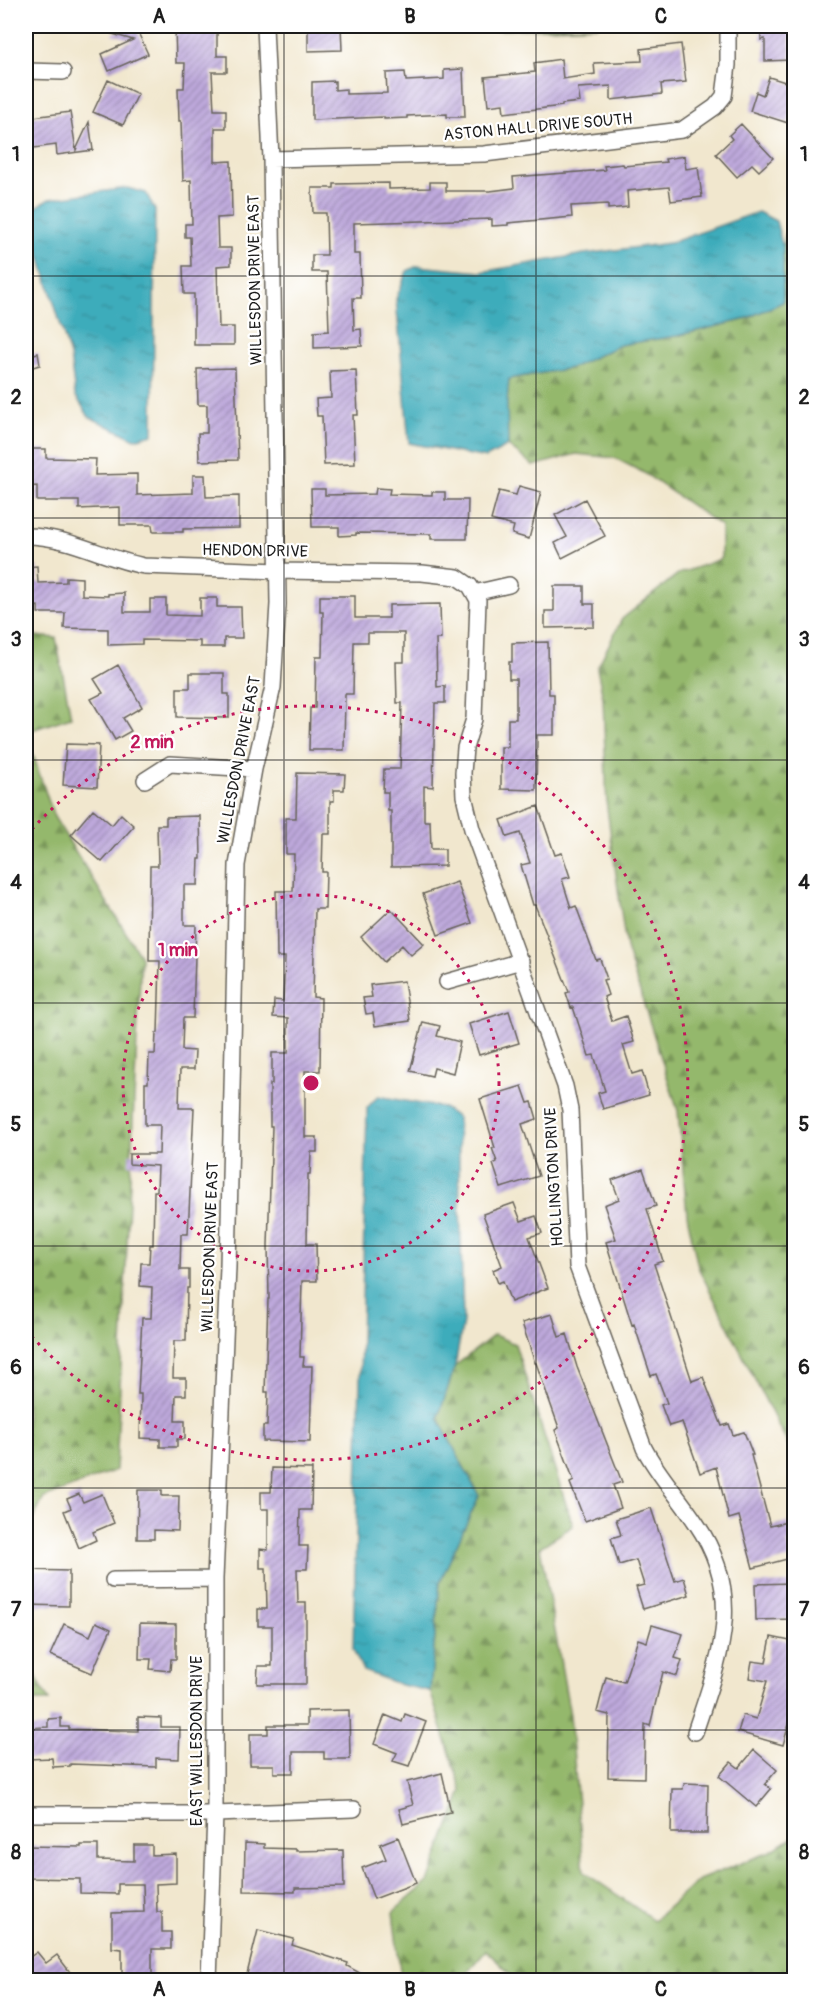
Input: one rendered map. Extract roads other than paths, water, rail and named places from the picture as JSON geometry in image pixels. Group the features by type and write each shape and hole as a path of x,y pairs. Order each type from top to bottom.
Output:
{"street":[{"name":"WILLESDON DRIVE EAST","path":"218,1501 228,1267 237,865 254,769 273,687 278,571 271,159 265,26"},
{"name":"ASTON HALL DRIVE SOUTH","path":"271,159 484,154 682,130 701,119 724,96 728,65 728,26"},
{"path":"26,71 63,72"},
{"name":"HENDON DRIVE","path":"26,536 85,546 144,567 368,571 457,577 470,586 476,596"},
{"path":"476,596 509,585"},
{"name":"HOLLINGTON DRIVE","path":"476,596 474,719 465,748 464,796 472,829 565,1086 570,1110 578,1266 644,1448 652,1464 697,1524 711,1549 719,1569 725,1598 724,1637 719,1660 695,1732"},
{"path":"145,780 170,764 254,769"},
{"path":"447,982 521,961"},
{"name":"EAST WILLESDON DRIVE","path":"208,1980 215,1814 215,1579 218,1501"},
{"path":"113,1580 215,1579"},
{"path":"26,1814 215,1814 354,1809"}],"water":[{"path":"127,188 146,193 155,210 153,434 135,439 89,417 75,395 70,356 33,233 34,209 49,199"},
{"path":"758,212 776,221 783,248 783,302 743,320 676,336 620,345 571,368 509,379 508,446 486,458 409,443 396,299 407,271 417,266 481,272 584,254 670,243"},
{"path":"378,1096 444,1108 458,1118 463,1322 455,1366 438,1418 479,1496 440,1582 430,1691 401,1685 363,1671 353,1649 367,1108"}]}
